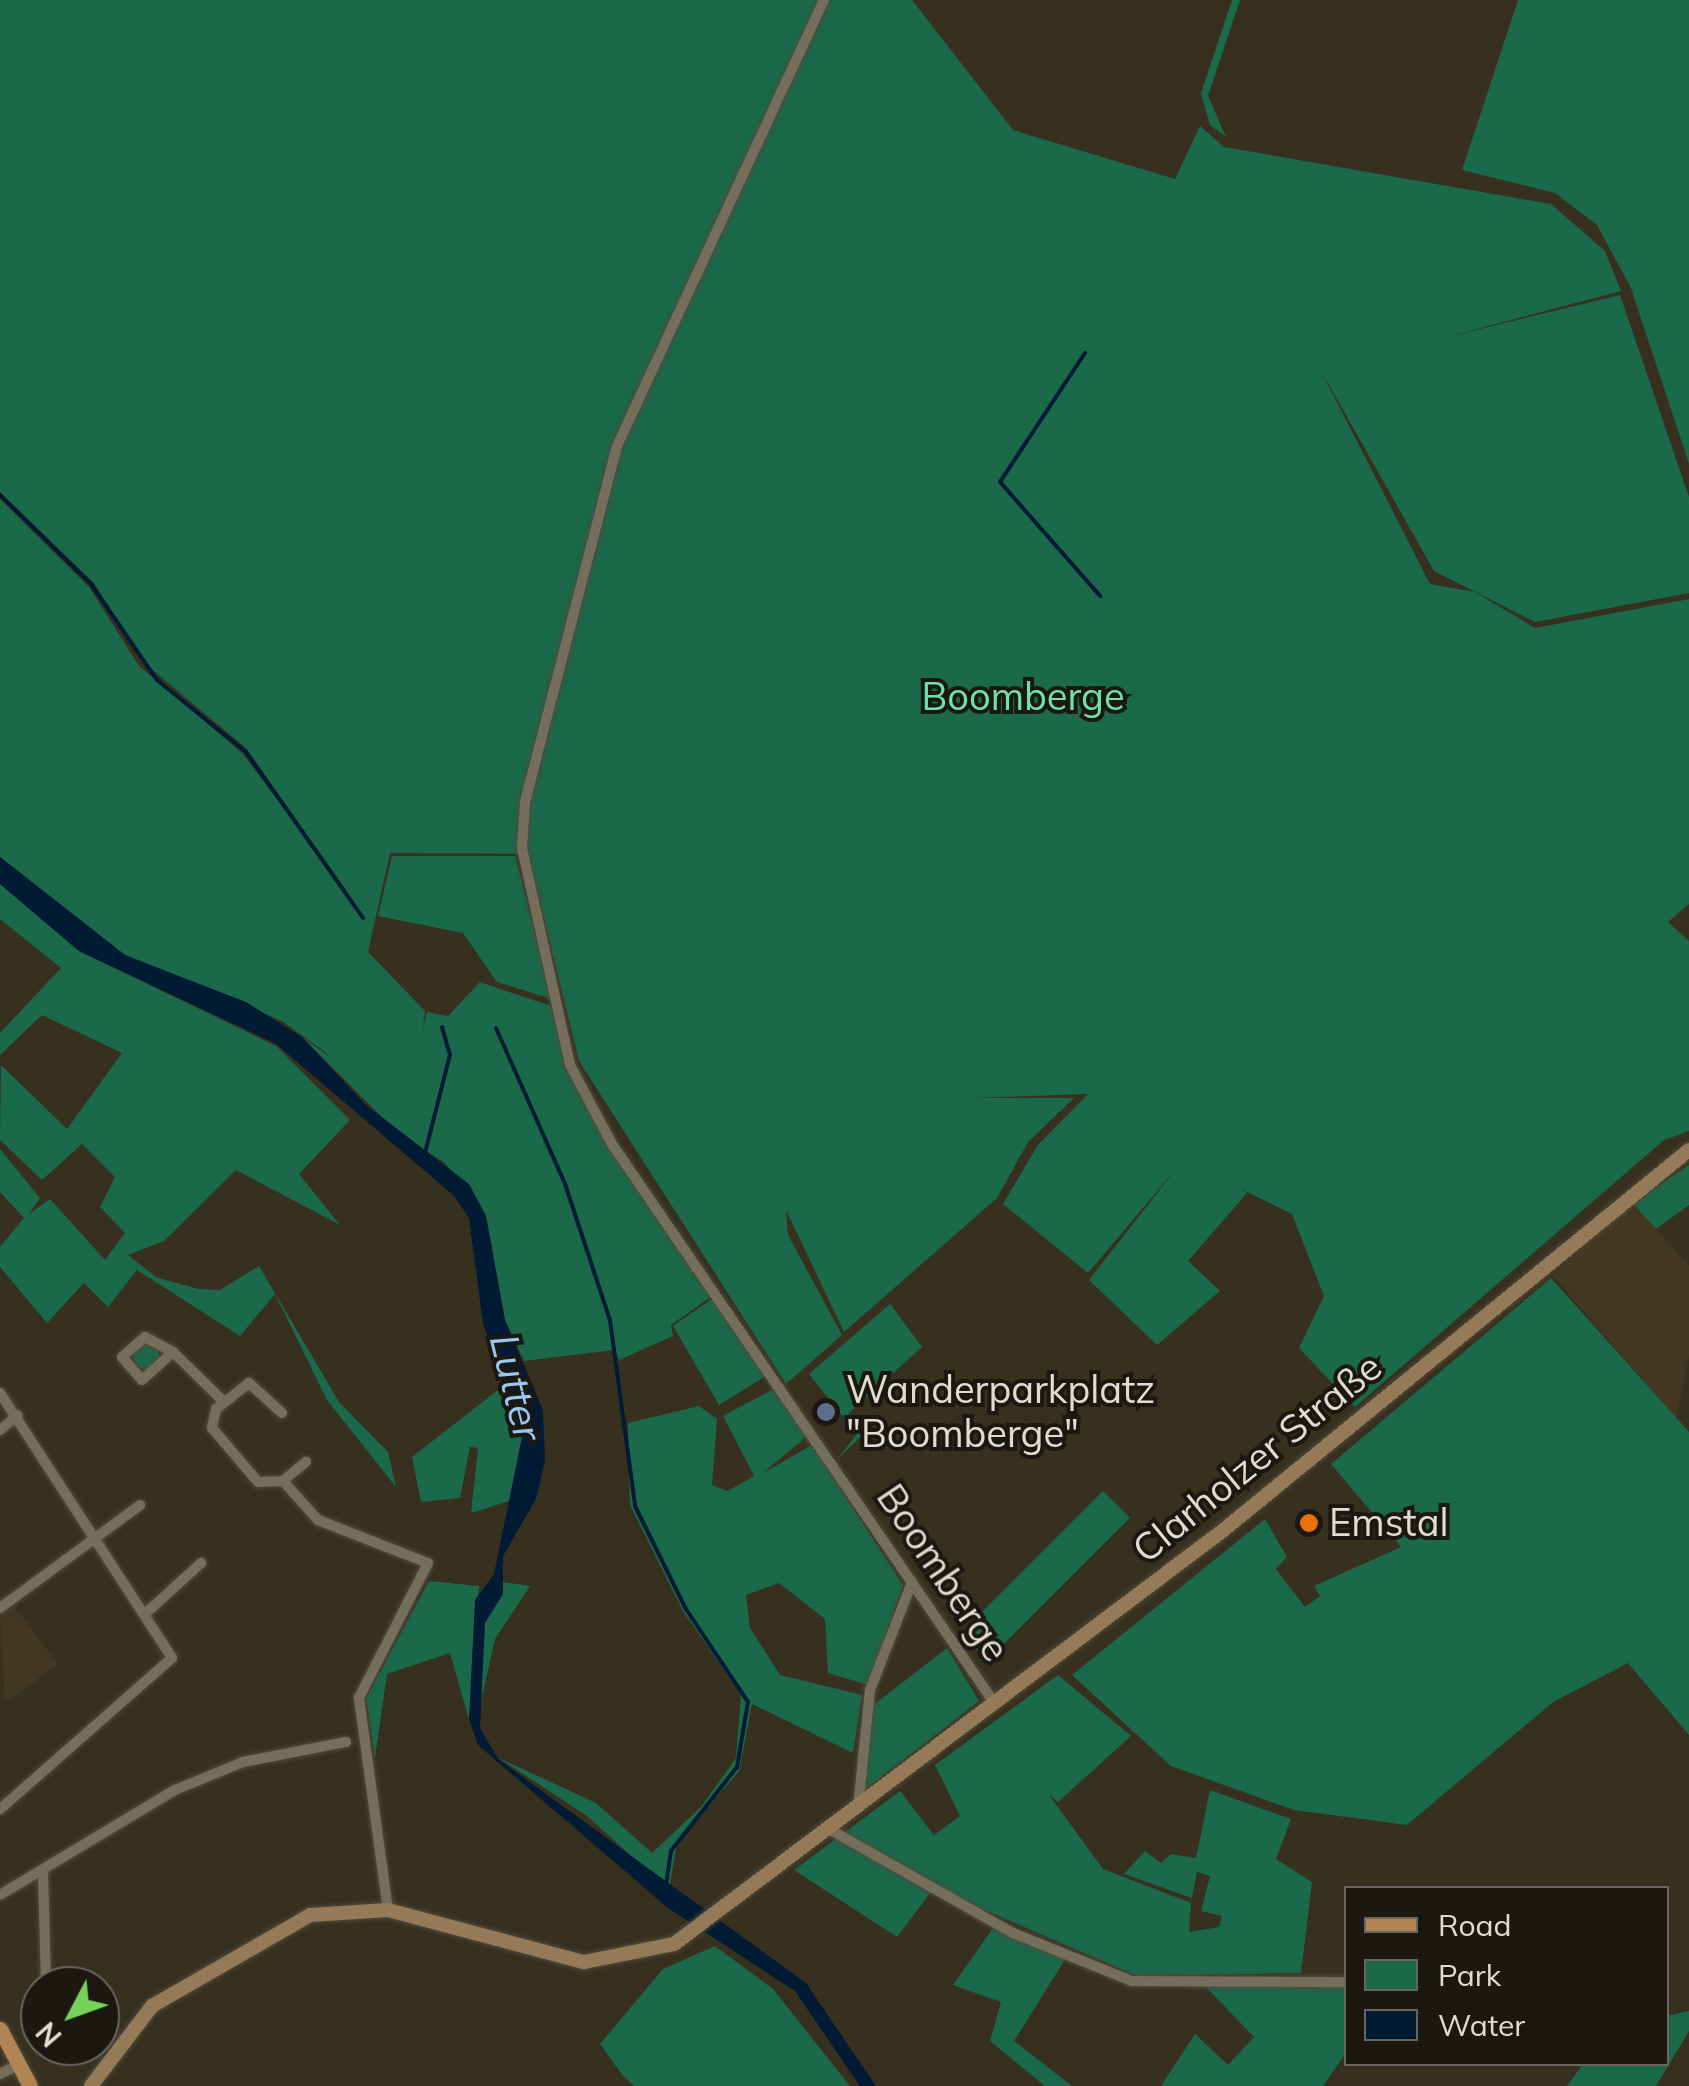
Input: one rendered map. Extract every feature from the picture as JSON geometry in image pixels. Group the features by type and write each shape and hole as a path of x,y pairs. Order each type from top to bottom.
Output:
{"main road":[{"path":"0,2029 30,2086"}],"street":[{"name":"Boomberge","path":"824,0 618,446 525,803 522,848 570,1065 612,1144 995,1704"},
{"name":"Clarholzer Straße","path":"91,2085 141,2015 251,1942 310,1915 388,1910 584,1962 653,1954 692,1932 995,1704 1689,1150"},
{"path":"174,1352 142,1380 122,1357 145,1337 174,1352 224,1402"},
{"path":"282,1413 254,1384 224,1402 212,1428 258,1482 283,1481 306,1462"},
{"path":"0,1392 172,1658 0,1809"},
{"path":"0,1430 18,1416"},
{"path":"283,1481 318,1520 428,1563 359,1698 388,1910"},
{"path":"0,1608 98,1543 140,1505"},
{"path":"144,1614 200,1563"},
{"path":"858,1808 870,1690 912,1582"},
{"path":"1,1891 42,1871 175,1790 243,1762 346,1742"},
{"path":"829,1830 1013,1933 1132,1981 1344,1982"},
{"path":"42,1871 45,1966"},
{"path":"0,2074 18,2064"}],"shaded area":[{"path":"1632,1203 1689,1266 1689,1357 1676,1418 1553,1276"},
{"path":"14,1606 58,1664 5,1703 0,1614"}],"green space":[{"name":"Boomberge","path":"0,0 912,0 1013,130 1175,179 1200,126 1224,147 1551,204 1605,251 1621,291 1447,337 1620,295 1689,497 1689,593 1535,622 1434,571 1320,369 1430,584 1475,592 1535,628 1689,599 1689,904 1668,922 1689,941 1689,1131 1664,1140 1355,1407 1299,1348 1324,1296 1292,1214 1239,1188 1247,1193 1188,1261 1220,1291 1157,1345 1089,1280 1176,1169 1088,1273 1003,1204 1038,1145 1088,1094 971,1098 1074,1098 1028,1142 997,1198 844,1332 786,1210 788,1235 842,1335 786,1384 579,1061 528,854 390,853 368,952 425,1011 423,1028 427,1012 448,1016 480,982 554,1007 565,1067 712,1296 671,1325 673,1336 619,1360 615,1350 524,1361 505,1320 486,1216 444,1162 402,1137 302,1037 330,1057 325,1052 282,1021 125,955 0,857 0,499 89,587 139,666 242,753 349,894 246,748 143,662 94,583 0,492"},
{"path":"1232,0 1240,0 1208,96 1226,137 1210,125 1201,93"},
{"path":"1518,0 1689,0 1689,464 1631,288 1597,225 1555,193 1462,170"},
{"path":"392,856 515,856 552,999 497,982 463,933 378,916"},
{"path":"0,884 79,951 276,1046 350,1120 299,1174 340,1225 236,1170 164,1241 128,1255 156,1277 198,1289 220,1290 259,1266 339,1402 388,1452 396,1487 327,1400 275,1294 240,1336 137,1270 108,1307 84,1283 47,1323 0,1267 0,1247 24,1218 0,1192 0,1149 40,1198 28,1215 50,1199 105,1260 125,1233 100,1207 115,1177 82,1144 42,1180 0,1140 1,1065 67,1129 122,1053 42,1015 0,1055 0,1033 61,968 0,919"},
{"path":"1689,1165 1689,1205 1656,1229 1632,1203"},
{"path":"1551,1278 1689,1432 1689,1735 1628,1663 1553,1702 1407,1825 1294,1810 1171,1766 1072,1675 1265,1519 1287,1557 1276,1569 1305,1607 1320,1596 1314,1586 1401,1547 1331,1464"},
{"path":"713,1298 767,1375 719,1405 673,1326"},
{"path":"890,1304 922,1347 849,1413 863,1435 837,1459 857,1434 809,1374"},
{"path":"146,1343 155,1347 159,1356 155,1365 146,1369 137,1365 133,1356 137,1347"},
{"path":"507,1383 523,1432 512,1500 471,1513 478,1448 470,1447 460,1498 421,1502 412,1457"},
{"path":"774,1389 806,1437 763,1473 812,1445 903,1585 868,1685 828,1673 825,1619 779,1583 746,1595 750,1628 780,1675 862,1695 853,1753 752,1704 739,1771 677,1842 669,1890 587,1816 499,1758 596,1803 652,1853 701,1807 736,1758 741,1694 683,1611 630,1505 628,1423 699,1406 717,1419 712,1485 728,1491 754,1476 723,1416"},
{"path":"1103,1491 1130,1518 987,1661 960,1634"},
{"path":"429,1581 479,1586 469,1719 450,1653 387,1674 375,1758 366,1698"},
{"path":"502,1582 530,1586 495,1639 478,1714 485,1623"},
{"path":"947,1648 979,1701 863,1791 872,1706"},
{"path":"1058,1675 1131,1736 1058,1802 1049,1795 1103,1869 1191,1903 1189,1932 1219,1927 1222,1916 1201,1911 1210,1876 1197,1872 1192,1898 1124,1874 1145,1851 1161,1863 1171,1854 1196,1858 1210,1790 1291,1819 1276,1859 1312,1882 1301,1973 1137,1976 934,1888 897,1937 794,1870 900,1791 934,1835 960,1816 935,1765"},
{"path":"993,1928 1066,1958 1014,2041 1072,2086 1045,2086 990,2041 1001,2002 953,1985"},
{"path":"715,1946 773,1989 850,2086 634,2086 623,2076 600,2044 663,1969"},
{"path":"1344,1984 1344,2056 1323,2086 1161,2086 1195,2034 1228,2065 1254,2037 1204,1985"},
{"path":"1689,2011 1689,2031 1669,2064 1669,2016"},
{"path":"1582,2066 1668,2066 1656,2086 1567,2086"}],"water":[{"name":"Lutter","path":"0,857 125,955 246,1002 302,1037 366,1105 469,1184 486,1216 505,1320 543,1410 545,1461 536,1499 503,1556 503,1594 485,1623 480,1728 498,1759 806,1983 876,2086 860,2086 795,1991 668,1908 478,1745 469,1719 475,1600 494,1574 523,1432 483,1324 469,1218 453,1195 276,1044 79,951 0,884"}],"waterway":[{"path":"1085,353 1000,482 1100,596"},
{"path":"0,495 91,584 157,680 246,752 363,918"},
{"path":"425,1153 450,1055 442,1027"},
{"path":"496,1028 565,1184 610,1320 635,1506 686,1609 748,1702 737,1767 671,1851 665,1891"}],"place":[{"name":"Wanderparkplatz \"Boomberge\"","path":"826,1412"},
{"name":"Emstal","path":"1309,1523"}]}
